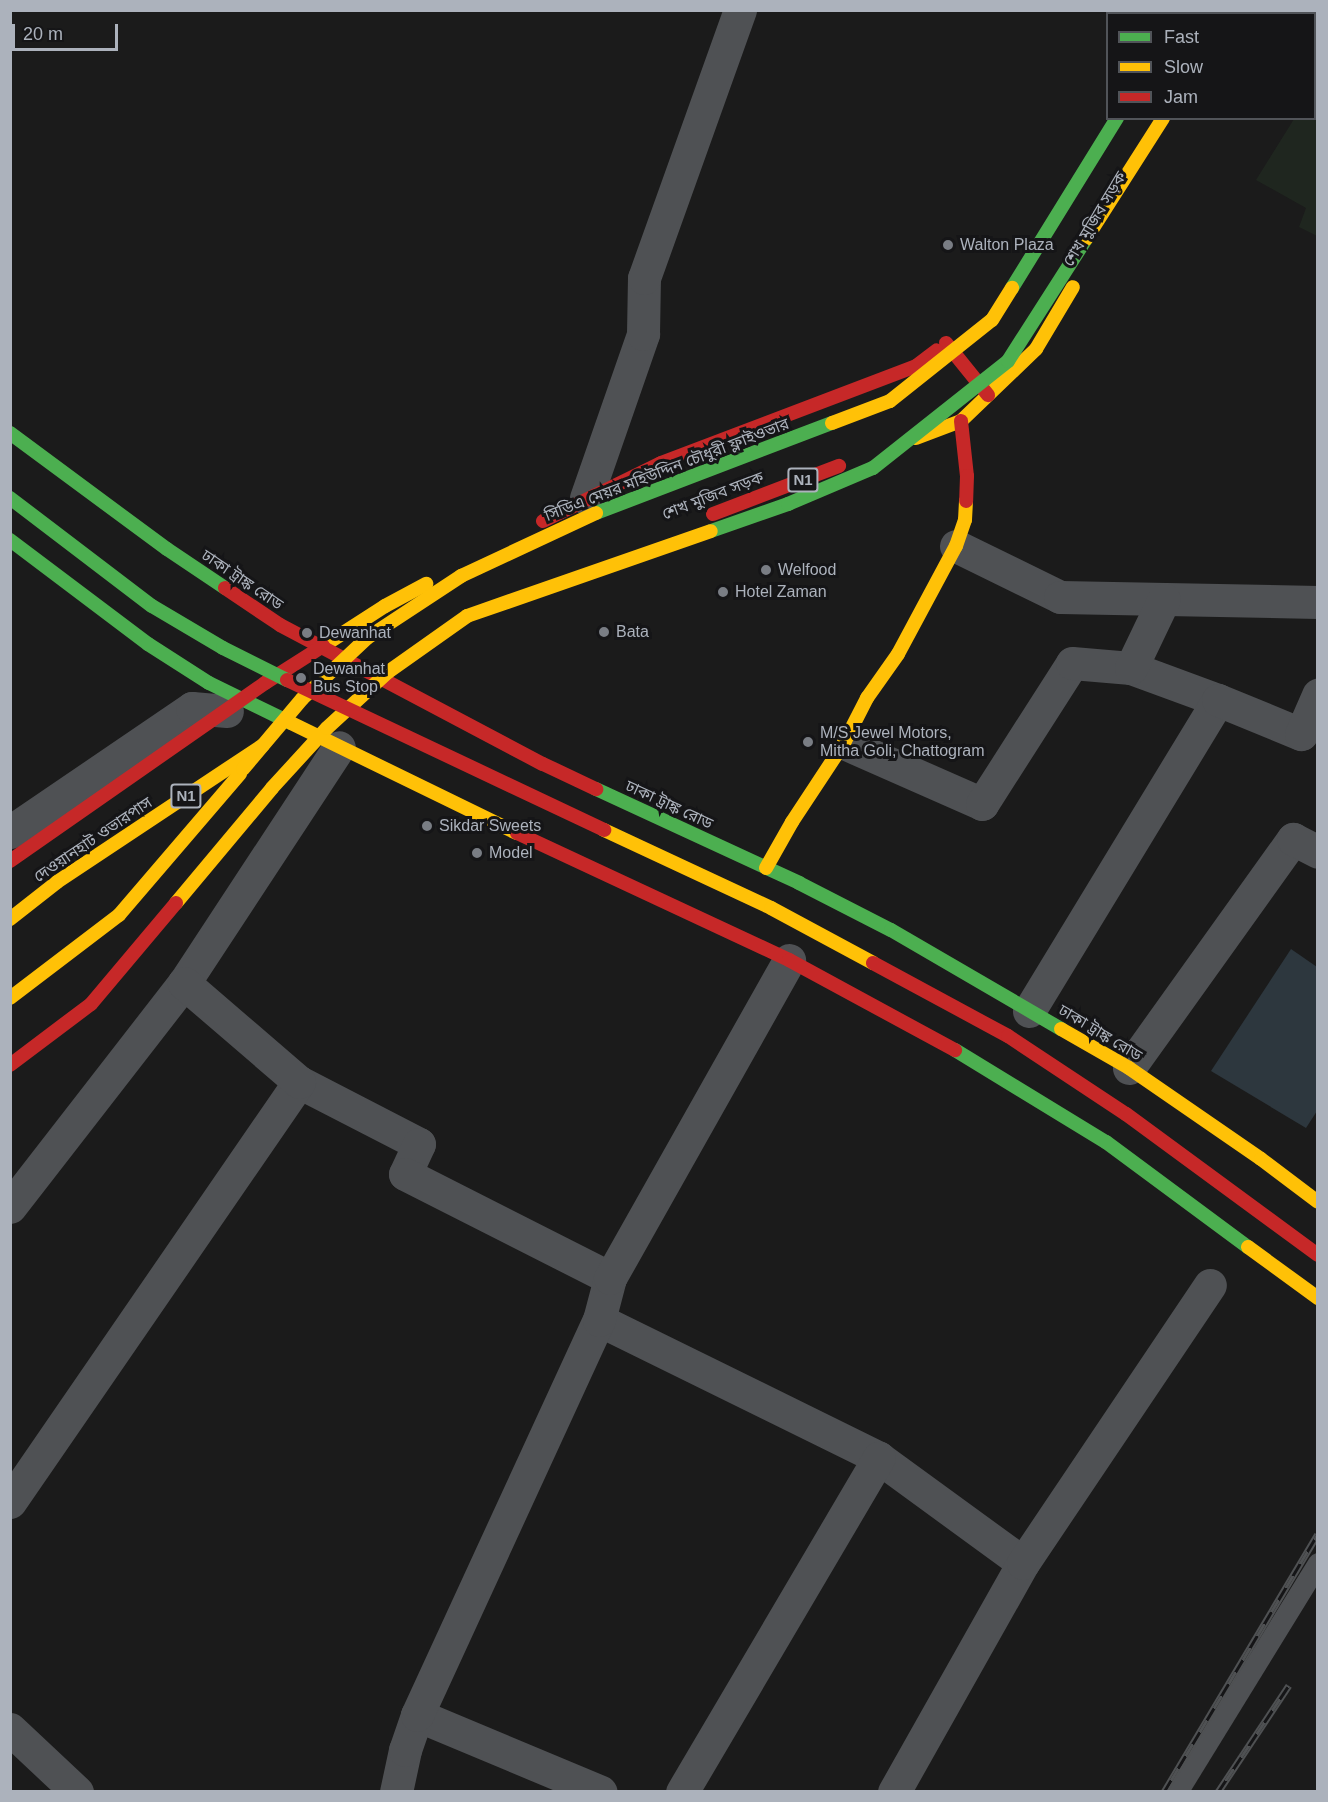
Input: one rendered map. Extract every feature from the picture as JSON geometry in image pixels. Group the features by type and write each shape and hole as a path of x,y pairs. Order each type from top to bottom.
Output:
{"main road":[{"path":"234,705 319,646 385,606 586,498 662,463 916,366 981,314 1108,120"},
{"name":"সিডিএ মেয়র মহিউদ্দিন চৌধুরী ফ্লাইওভার","path":"10,998 119,915 302,699 367,638 461,576 584,517 890,401 992,320 1116,120"},
{"path":"10,1065 91,1004 272,788 327,728 388,672 467,616 788,504 873,468 1008,362 1162,120"},
{"name":"শেখ মুজিব সড়ক","path":"704,517 962,421 1036,350 1173,120"},
{"path":"946,343 988,395"},
{"path":"766,867 792,822 844,743 867,698 898,654 957,546 965,520 967,476 962,421"},
{"name":"ঢাকা ট্রাঙ্ক রোড","path":"10,433 167,549 280,625 543,764 766,867 891,930 1129,1068 1261,1159 1317,1202"},
{"path":"10,498 152,606 223,648 378,725 771,908 1008,1036 1126,1114 1317,1255"},
{"name":"শেখ মুজিব সড়ক","path":"310,712 580,563 659,534"},
{"path":"10,540 148,644 209,683 234,705 293,725 789,960 957,1051 1106,1142 1317,1298"},
{"name":"দেওয়ানহাট ওভারপাস","path":"10,919 57,882 310,712"},
{"name":"দেওয়ানহাট ওভারপাস","path":"10,861 17,842"}],"street":[{"path":"586,498 643,334 644,278 740,10"},
{"path":"957,546 1060,597 1317,602"},
{"path":"1131,668 1164,599"},
{"path":"844,743 982,804 1072,663 1131,668 1309,737 1317,695"},
{"path":"1029,1011 1218,700"},
{"path":"17,842 192,708 234,705"},
{"path":"10,1208 184,983 339,747"},
{"path":"1129,1068 1293,839 1317,852"},
{"path":"396,1791 405,1750 417,1715 599,1320 610,1278 789,960"},
{"path":"184,983 298,1082 419,1144 405,1174 610,1278"},
{"path":"10,1502 298,1082"},
{"path":"894,1791 1023,1563 1210,1285"},
{"path":"599,1320 879,1458 1023,1563"},
{"path":"682,1791 879,1458"},
{"path":"417,1715 601,1791"},
{"path":"10,1729 77,1791"}],"lane":[{"path":"1177,1791 1317,1563"}],"shaded area":[{"path":"1317,11 1317,236 1299,227 1306,208 1256,180 1293,120 1316,120 1316,12 1296,12"},
{"path":"1291,949 1317,967 1317,1111 1306,1128 1211,1071"}],"railway":[{"path":"1164,1792 1318,1534"},
{"path":"1218,1792 1289,1685"}],"traffic: fast":[{"path":"1012,288 1116,120"},
{"path":"711,531 788,504 873,468 1008,361 1086,239"},
{"path":"596,513 832,423"},
{"path":"10,433 167,549 225,588"},
{"path":"10,498 152,606 223,648 287,680"},
{"path":"10,540 148,644 209,683 291,723"},
{"path":"596,789 799,883 891,930 1061,1029"},
{"path":"955,1050 1106,1142 1248,1247"}],"traffic: slow":[{"path":"1086,239 1162,120"},
{"path":"916,438 961,421 1036,349 1073,287"},
{"path":"832,423 890,401 992,320 1012,288"},
{"path":"766,868 792,822 844,743 867,698 898,654 956,546 965,520 966,501"},
{"path":"243,769 302,699 367,638 461,576 596,513"},
{"path":"272,788 327,728 388,672 467,616 711,531"},
{"path":"323,646 385,606 426,584"},
{"path":"291,723 517,833"},
{"path":"10,919 57,882 263,745"},
{"path":"10,998 119,915 240,774"},
{"path":"176,903 272,788"},
{"path":"604,830 771,908 873,963"},
{"path":"1061,1029 1129,1068 1261,1159 1318,1202"},
{"path":"1248,1247 1318,1298"}],"traffic: jam":[{"path":"946,343 988,395"},
{"path":"543,521 661,463 916,366 937,350"},
{"path":"961,421 967,476 966,501"},
{"path":"713,514 839,466"},
{"path":"225,588 280,625 543,764 596,789"},
{"path":"10,861 265,683 323,646"},
{"path":"287,680 604,830"},
{"path":"517,833 789,960 955,1050"},
{"path":"10,1065 91,1004 176,903"},
{"path":"873,963 1008,1036 1126,1114 1318,1255"}],"place":[{"name":"Walton Plaza","path":"948,245"},
{"name":"Welfood","path":"766,570"},
{"name":"Hotel Zaman","path":"723,592"},
{"name":"Bata","path":"604,632"},
{"name":"Dewanhat","path":"307,633"},
{"name":"Dewanhat Bus Stop","path":"301,678"},
{"name":"M/S Jewel Motors, Mitha Goli, Chattogram","path":"808,742"},
{"name":"Sikdar Sweets","path":"427,826"},
{"name":"Model","path":"477,853"}]}
